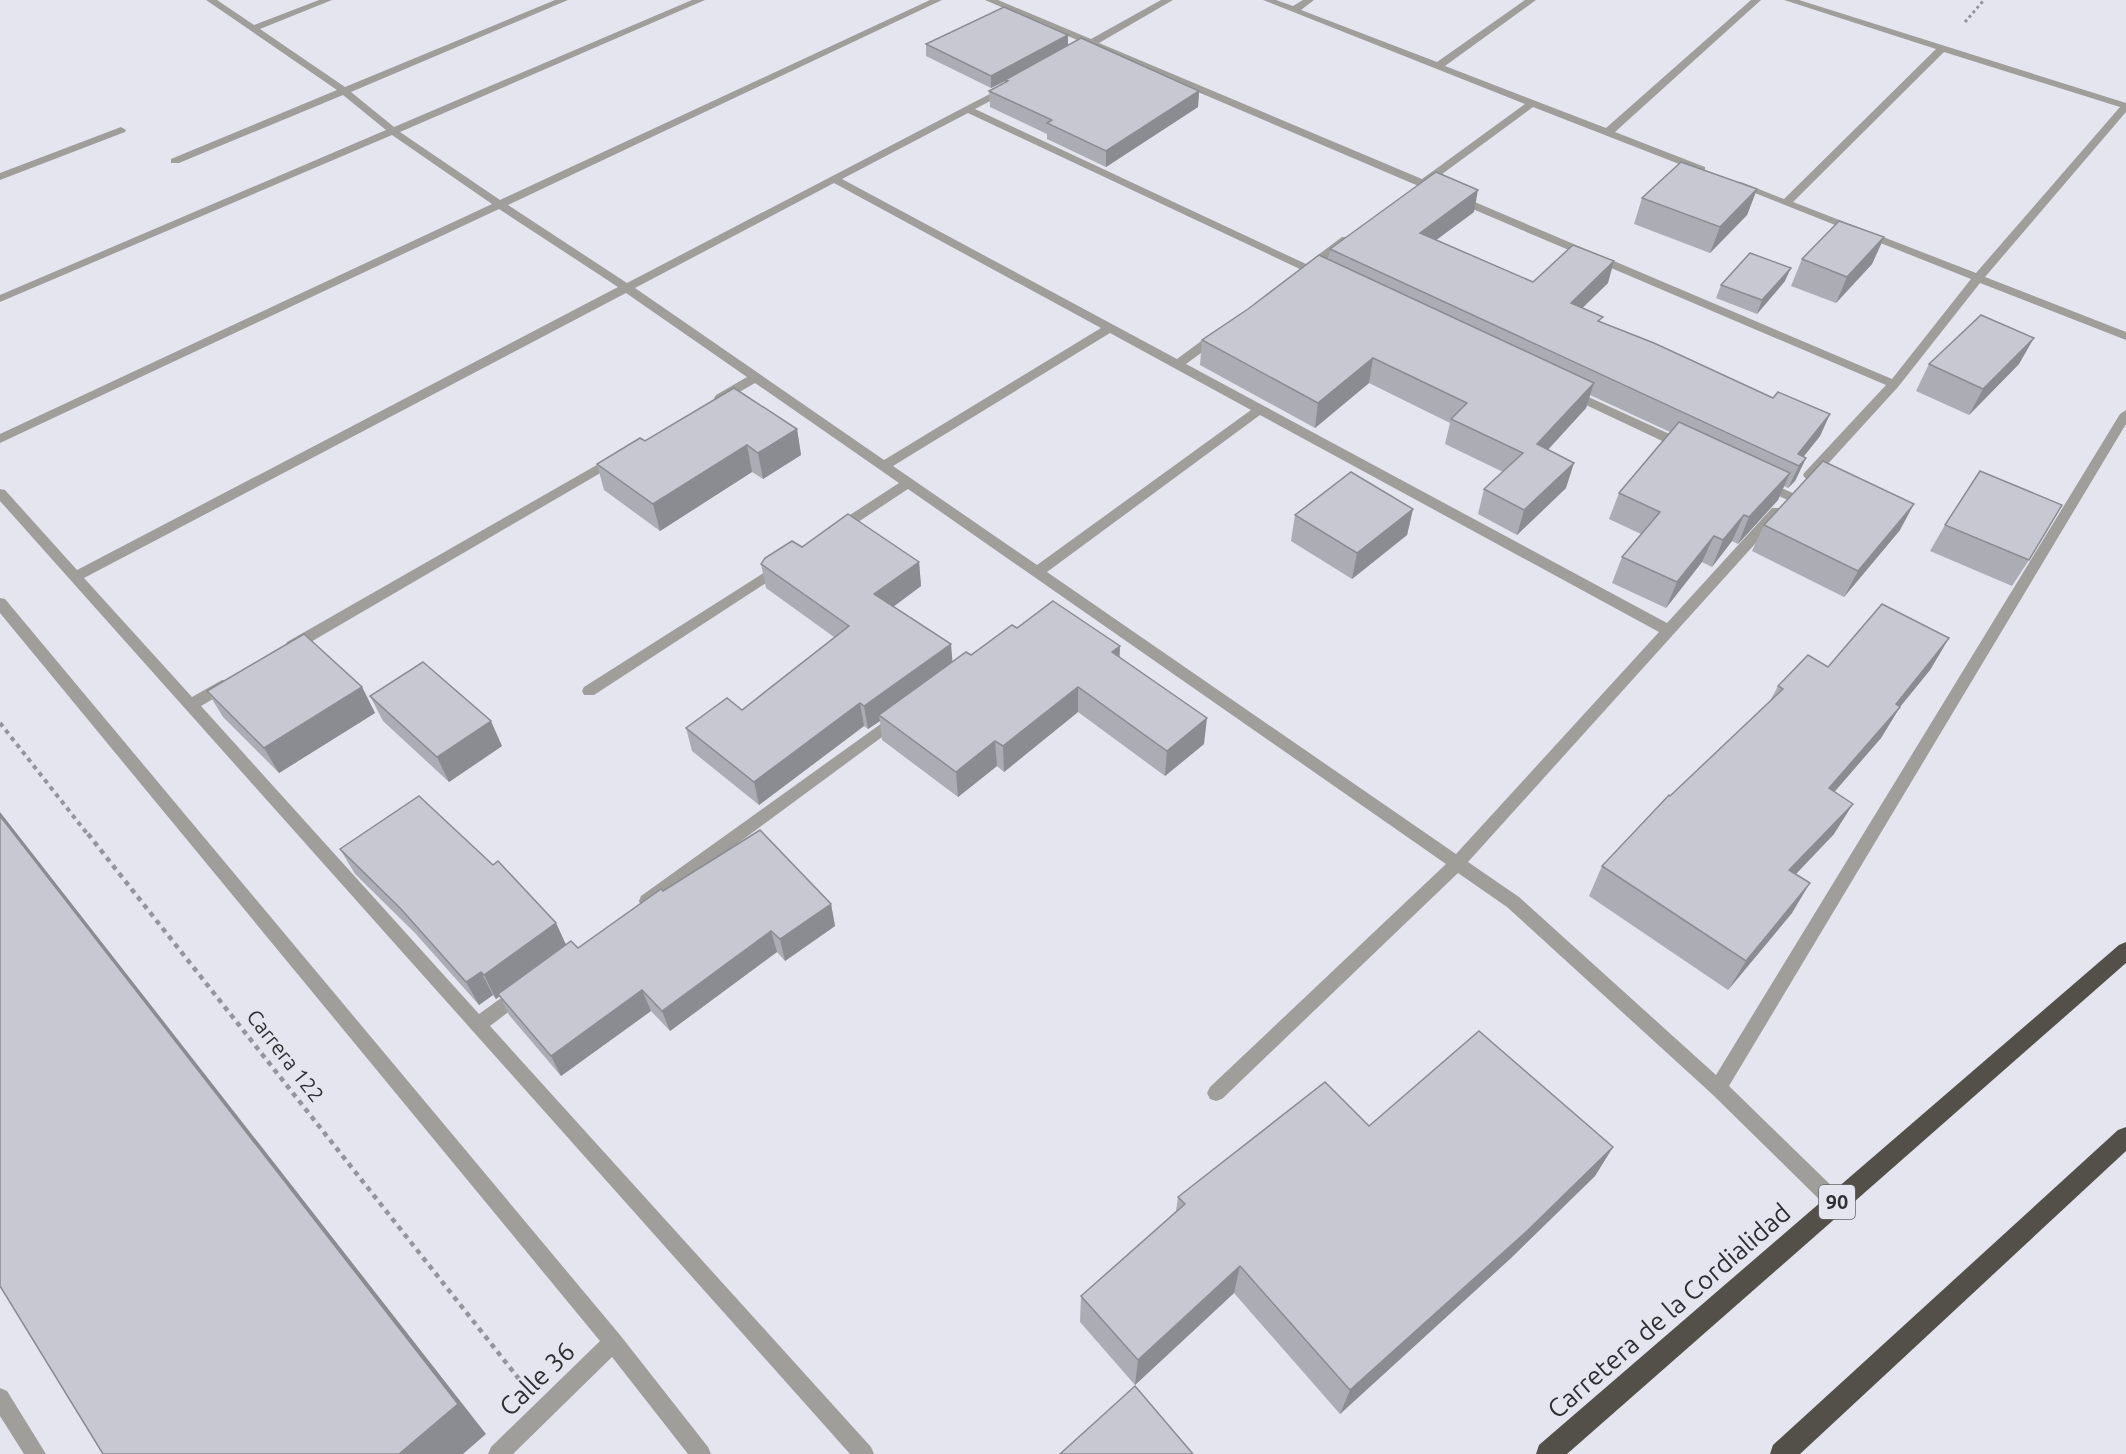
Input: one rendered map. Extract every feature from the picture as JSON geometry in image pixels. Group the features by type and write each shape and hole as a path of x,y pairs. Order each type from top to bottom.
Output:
{"highway":[{"name":"Carretera de la Cordialidad","path":"1548,1454 2126,951"},
{"path":"1782,1454 2126,1137"}],"street":[{"path":"211,0 344,92 394,132 501,206 627,288 1037,572 1063,597 1513,902 1718,1088 1836,1203"},
{"path":"253,29 327,0"},
{"path":"176,161 563,0"},
{"path":"0,299 700,0"},
{"path":"0,439 937,0"},
{"path":"990,0 1094,42 1419,186 1894,384"},
{"path":"1062,59 1168,0"},
{"path":"1268,0 1708,172"},
{"path":"1294,10 1310,0"},
{"path":"1438,66 1531,0"},
{"path":"1607,133 1756,0"},
{"path":"1215,1093 1458,863 1894,384 1978,278 2126,106 1789,0"},
{"path":"1786,203 1943,48"},
{"path":"74,577 1021,81"},
{"path":"1419,186 1532,103"},
{"path":"968,109 1301,272 1328,278"},
{"path":"0,177 121,130"},
{"path":"835,179 1669,631"},
{"path":"1730,181 2126,336"},
{"path":"1301,272 1360,229"},
{"path":"884,466 1110,328"},
{"path":"1178,364 1224,330"},
{"path":"705,407 756,377"},
{"path":"1564,390 1694,451"},
{"path":"1037,572 1260,409"},
{"path":"1718,1088 2126,414"},
{"path":"284,651 633,448"},
{"path":"1747,476 1790,497"},
{"path":"829,535 909,483"},
{"path":"0,493 864,1454"},
{"path":"589,691 789,561"},
{"path":"0,603 613,1342 700,1454"},
{"path":"192,704 243,675"},
{"path":"633,911 914,706"},
{"path":"478,1024 537,982"},
{"name":"Calle 36","path":"498,1454 613,1342"},
{"path":"0,1398 36,1454"}],"path":[{"name":"Carrera 122","path":"0,723 543,1410"}],"building":[{"path":"1004,7 1068,35 991,76 926,44"},
{"path":"1081,38 1199,91 1106,151 1047,123 1052,120 989,91"},
{"path":"1681,162 1757,189 1720,227 1642,198"},
{"path":"1436,172 1478,190 1420,233 1533,282 1573,245 1614,261 1571,303 1603,317 1598,321 1654,343 1773,398 1778,392 1830,414 1798,454 1806,458 1799,466 1330,249"},
{"path":"1839,221 1884,237 1847,277 1802,259"},
{"path":"1750,253 1791,268 1762,300 1721,285"},
{"path":"1319,255 1594,383 1537,444 1574,463 1524,510 1484,489 1523,453 1451,419 1467,403 1373,358 1318,403 1202,340 1248,309"},
{"path":"1981,315 2034,338 1983,389 1929,364"},
{"path":"734,388 797,429 758,453 747,445 653,504 597,464 640,438 645,441"},
{"path":"1679,422 1790,473 1749,517 1744,515 1723,540 1714,536 1677,582 1622,557 1660,512 1619,493"},
{"path":"1823,461 1914,504 1858,571 1764,525"},
{"path":"1980,471 2062,505 2029,560 1945,525"},
{"path":"1351,472 1413,509 1357,553 1295,515"},
{"path":"848,514 919,562 874,594 951,644 864,706 860,703 754,782 686,728 727,698 742,710 849,626 761,564 765,558 792,541 802,547"},
{"path":"1053,601 1120,646 1112,652 1207,718 1167,751 1078,687 1003,746 995,741 956,772 879,715 966,652 971,655 1012,625 1017,628"},
{"path":"1882,604 1949,638 1896,704 1900,707 1829,788 1853,804 1789,870 1810,883 1746,961 1602,866 1669,795 1783,689 1778,686 1808,655 1828,667"},
{"path":"304,634 362,687 264,748 207,691"},
{"path":"423,662 491,721 437,757 370,696"},
{"path":"419,796 493,865 498,861 556,923 484,975 481,972 466,982 401,909 340,849"},
{"path":"0,816 458,1404 399,1454 103,1454 0,1286"},
{"path":"760,830 831,904 780,939 771,931 662,1011 642,990 551,1056 498,994 571,941 578,948 661,889 663,891"},
{"path":"1479,1031 1613,1147 1527,1231 1350,1390 1240,1266 1138,1360 1081,1296 1185,1204 1178,1197 1325,1082 1369,1126"},
{"path":"1135,1386 1193,1454 1060,1454"}]}
